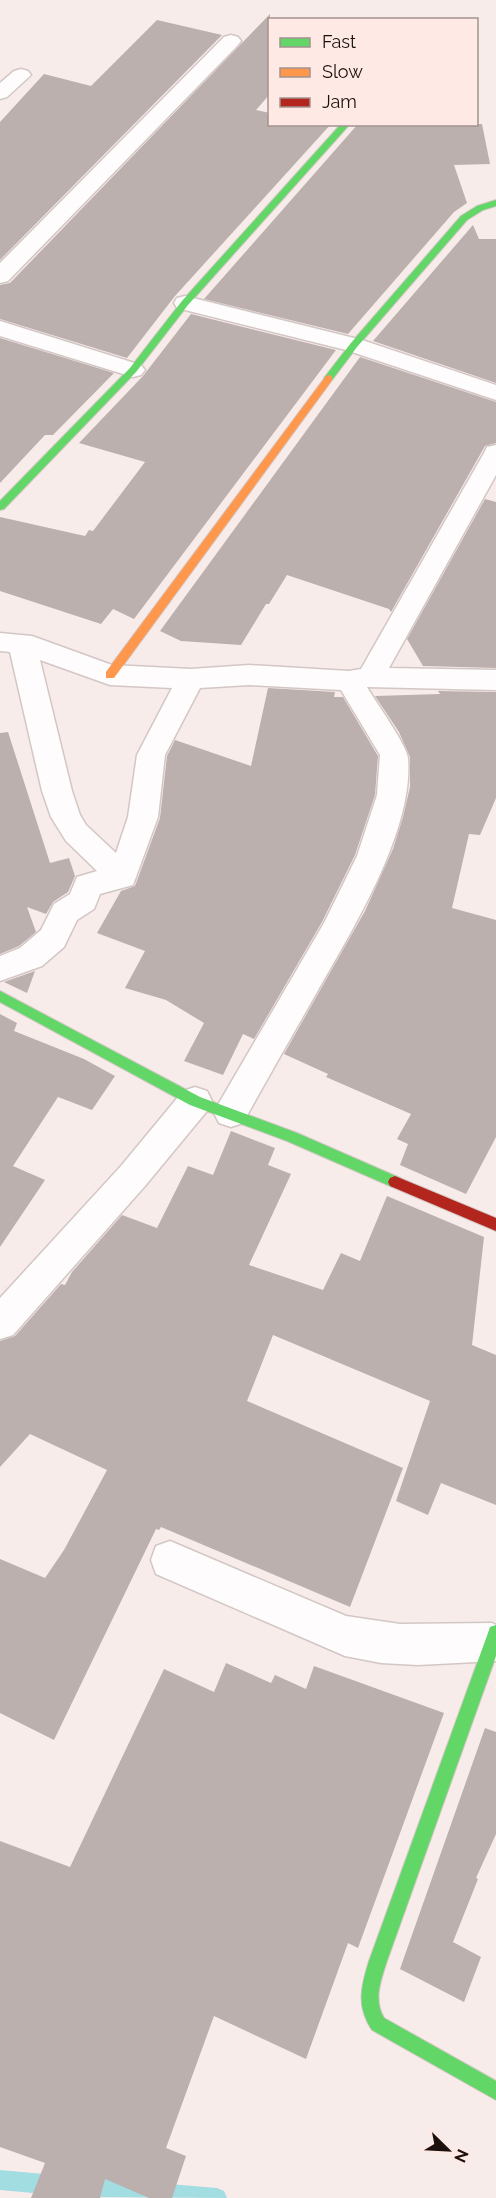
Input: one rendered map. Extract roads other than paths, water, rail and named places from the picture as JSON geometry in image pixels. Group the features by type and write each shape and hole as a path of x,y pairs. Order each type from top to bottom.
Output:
{"street":[{"path":"0,276 231,41"},
{"path":"0,93 21,75"},
{"path":"0,507 133,370 185,303 343,126"},
{"path":"110,675 354,345 464,218 480,208 496,203"},
{"path":"185,303 354,345 496,393"},
{"path":"0,328 133,370"},
{"path":"360,679 496,453"},
{"path":"11,643 110,675 191,679 249,675 496,680"},
{"path":"11,643 66,817 76,833 122,877"},
{"path":"122,877 143,817 151,755 191,679"},
{"path":"231,1113 337,927 372,856 384,822 392,795 394,754 360,679"},
{"path":"0,969 31,957 53,938 65,912 83,901 88,885 122,877"},
{"path":"0,996 195,1101 231,1113 496,1225"},
{"path":"0,1323 134,1176 195,1101"},
{"path":"170,1560 345,1636 370,1642 457,1645 494,1638"},
{"path":"494,1638 378,1961 366,2003 369,2014 378,2024 496,2091"}],"waterway":[{"path":"0,2180 55,2185"},
{"path":"86,2187 217,2198"}]}
